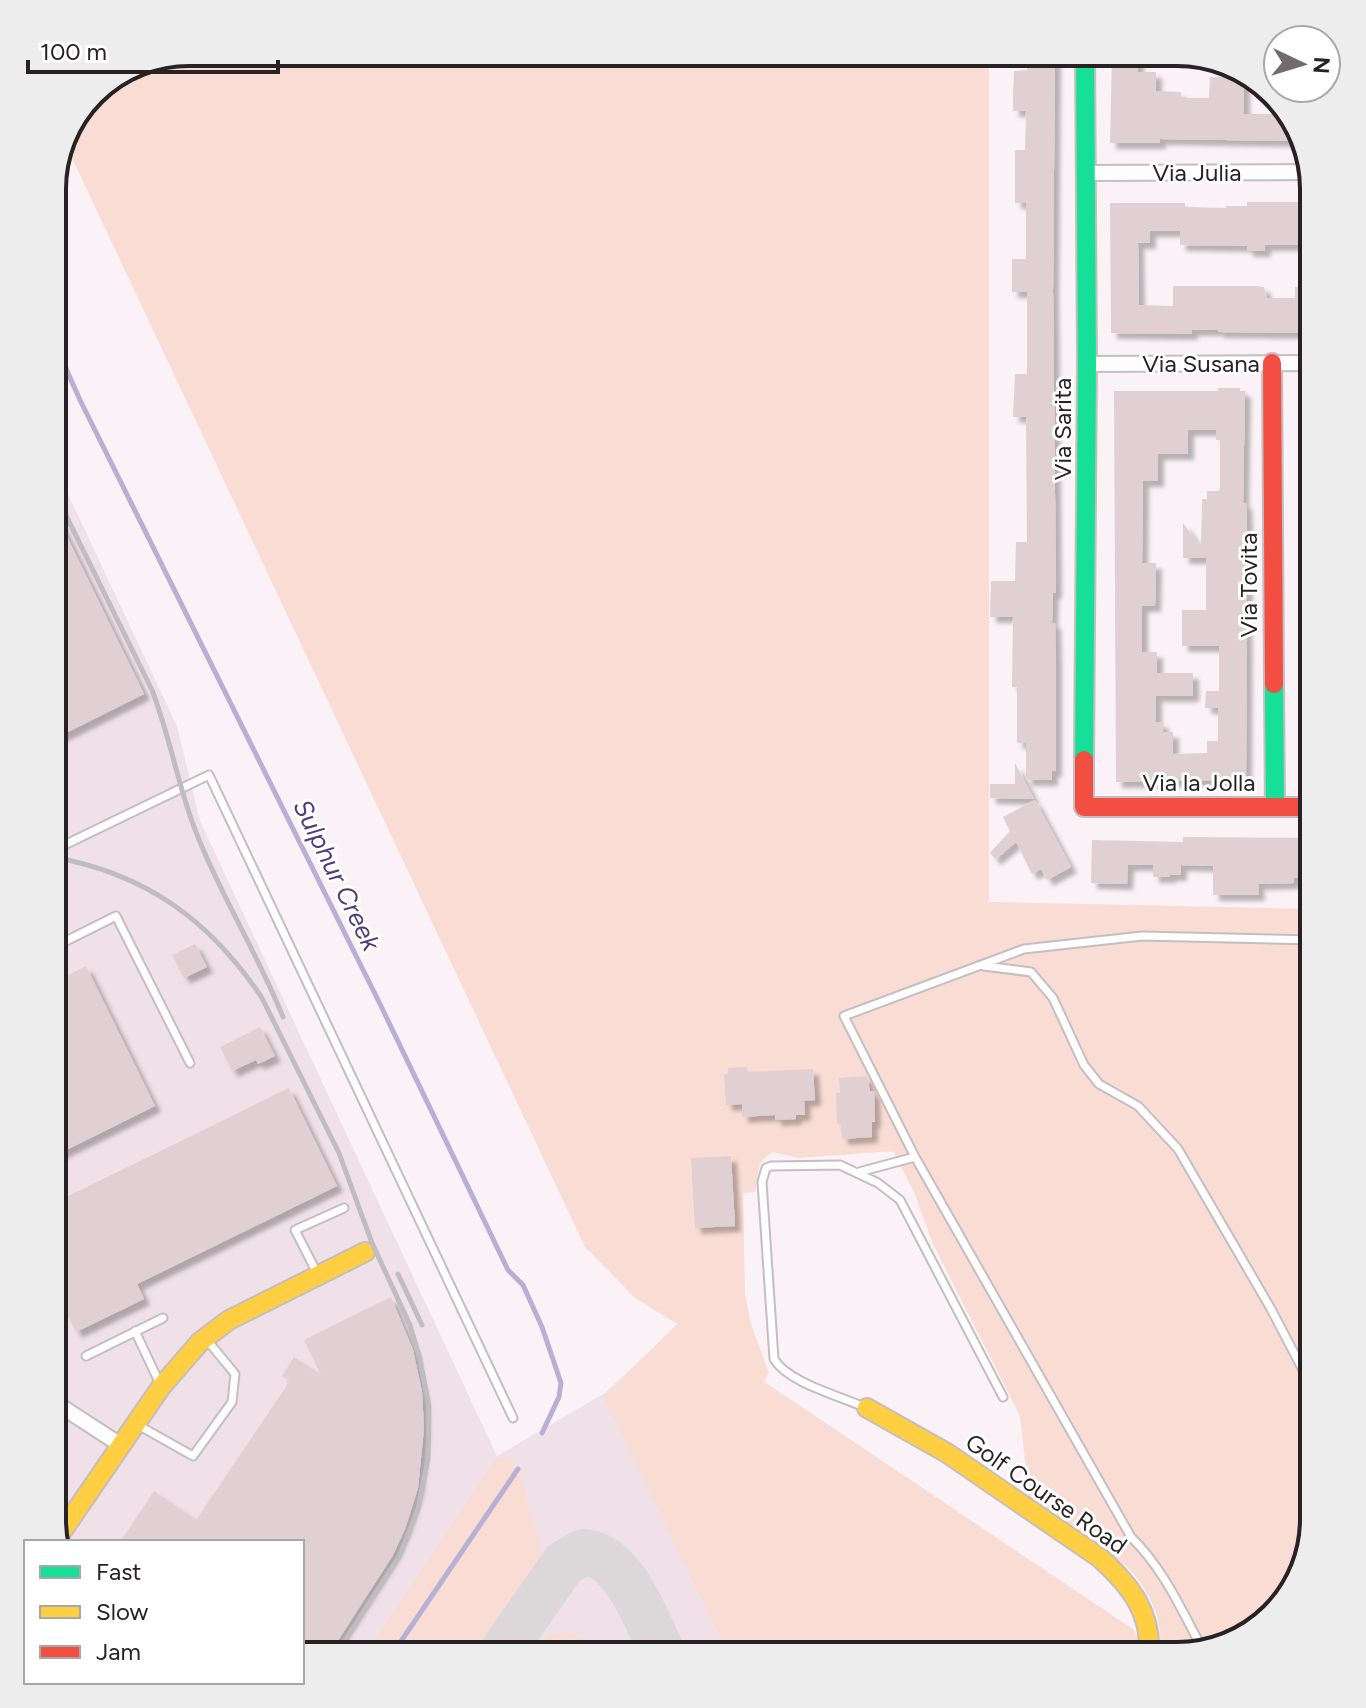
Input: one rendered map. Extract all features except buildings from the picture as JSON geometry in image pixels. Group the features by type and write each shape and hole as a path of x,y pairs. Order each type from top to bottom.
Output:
{"street":[{"name":"Via Sarita","path":"1084,807 1087,364 1085,66"},
{"name":"Via Julia","path":"1085,173 1299,172"},
{"name":"Via Tovita","path":"1272,363 1275,806"},
{"name":"Via Susana","path":"1087,364 1300,363"},
{"name":"Via la Jolla","path":"1084,807 1300,807"},
{"path":"66,1524 161,1387 205,1338 229,1320 365,1252"},
{"name":"Golf Course Road","path":"867,1408 955,1459 1100,1558 1122,1577 1144,1607 1150,1627 1149,1642"},
{"path":"66,1410 119,1444"}],"lane":[{"path":"66,844 209,775 513,1418"},
{"path":"66,941 116,916 190,1063"},
{"path":"1198,1640 1165,1577 1147,1552 1131,1537 915,1157 844,1016 1024,949 1142,936 1300,940"},
{"path":"982,965 1031,972 1053,998 1084,1065 1099,1084 1138,1106 1178,1149 1300,1364"},
{"path":"859,1172 915,1157"},
{"path":"867,1408 792,1376 774,1359 762,1182 766,1168 777,1165 840,1165 859,1172 892,1192 907,1210 1003,1397"},
{"path":"318,1275 295,1230 344,1208"},
{"path":"86,1356 163,1318"},
{"path":"135,1331 161,1387"},
{"path":"135,1423 193,1456 232,1402 235,1374 205,1338"}],"shaded area":[{"path":"189,66 989,66 989,902 1300,909 1300,1519 1298,1543 1287,1573 1258,1611 1231,1629 1201,1640 1160,1642 1154,1606 1134,1575 1125,1565 1029,1496 1020,1416 933,1244 914,1192 893,1151 798,1158 773,1152 760,1165 755,1192 743,1193 745,1294 751,1324 769,1373 764,1382 1134,1630 1140,1642 722,1642 604,1398 677,1324 634,1297 585,1247 71,155 92,114 108,97 142,75 165,68"},
{"path":"66,490 177,726 200,821 497,1456 605,1393 678,1324 1134,1630 1140,1642 304,1642 304,1540 68,1540"},
{"path":"497,1457 512,1461 526,1493 540,1543 540,1555 528,1585 489,1642 373,1642"},
{"path":"563,1631 590,1642 541,1642 547,1636"}],"waterway":[{"name":"Sulphur Creek","path":"66,368 508,1270 523,1285 542,1327 561,1383 559,1397 542,1433"},
{"name":"Sulphur Creek","path":"401,1642 518,1469"}],"taxiway":[{"path":"509,1642 564,1563 584,1552 599,1556 623,1578 657,1642"}],"railway":[{"path":"66,515 152,690 195,830 283,1017"},
{"path":"66,860 117,875 172,904 197,923 242,970 262,998 339,1153 372,1243 410,1325 429,1407 428,1459 418,1509 400,1555 344,1642"},
{"path":"398,1274 422,1325"}],"traffic: fast":[{"path":"1084,760 1085,66"},
{"path":"1274,684 1275,806"}],"traffic: slow":[{"path":"66,1525 161,1387 200,1342 229,1320 365,1252"},
{"path":"867,1408 947,1453 1100,1558 1137,1601 1147,1626 1149,1642"}],"traffic: jam":[{"path":"1272,363 1274,684"},
{"path":"1084,760 1084,807 1300,807"}]}
